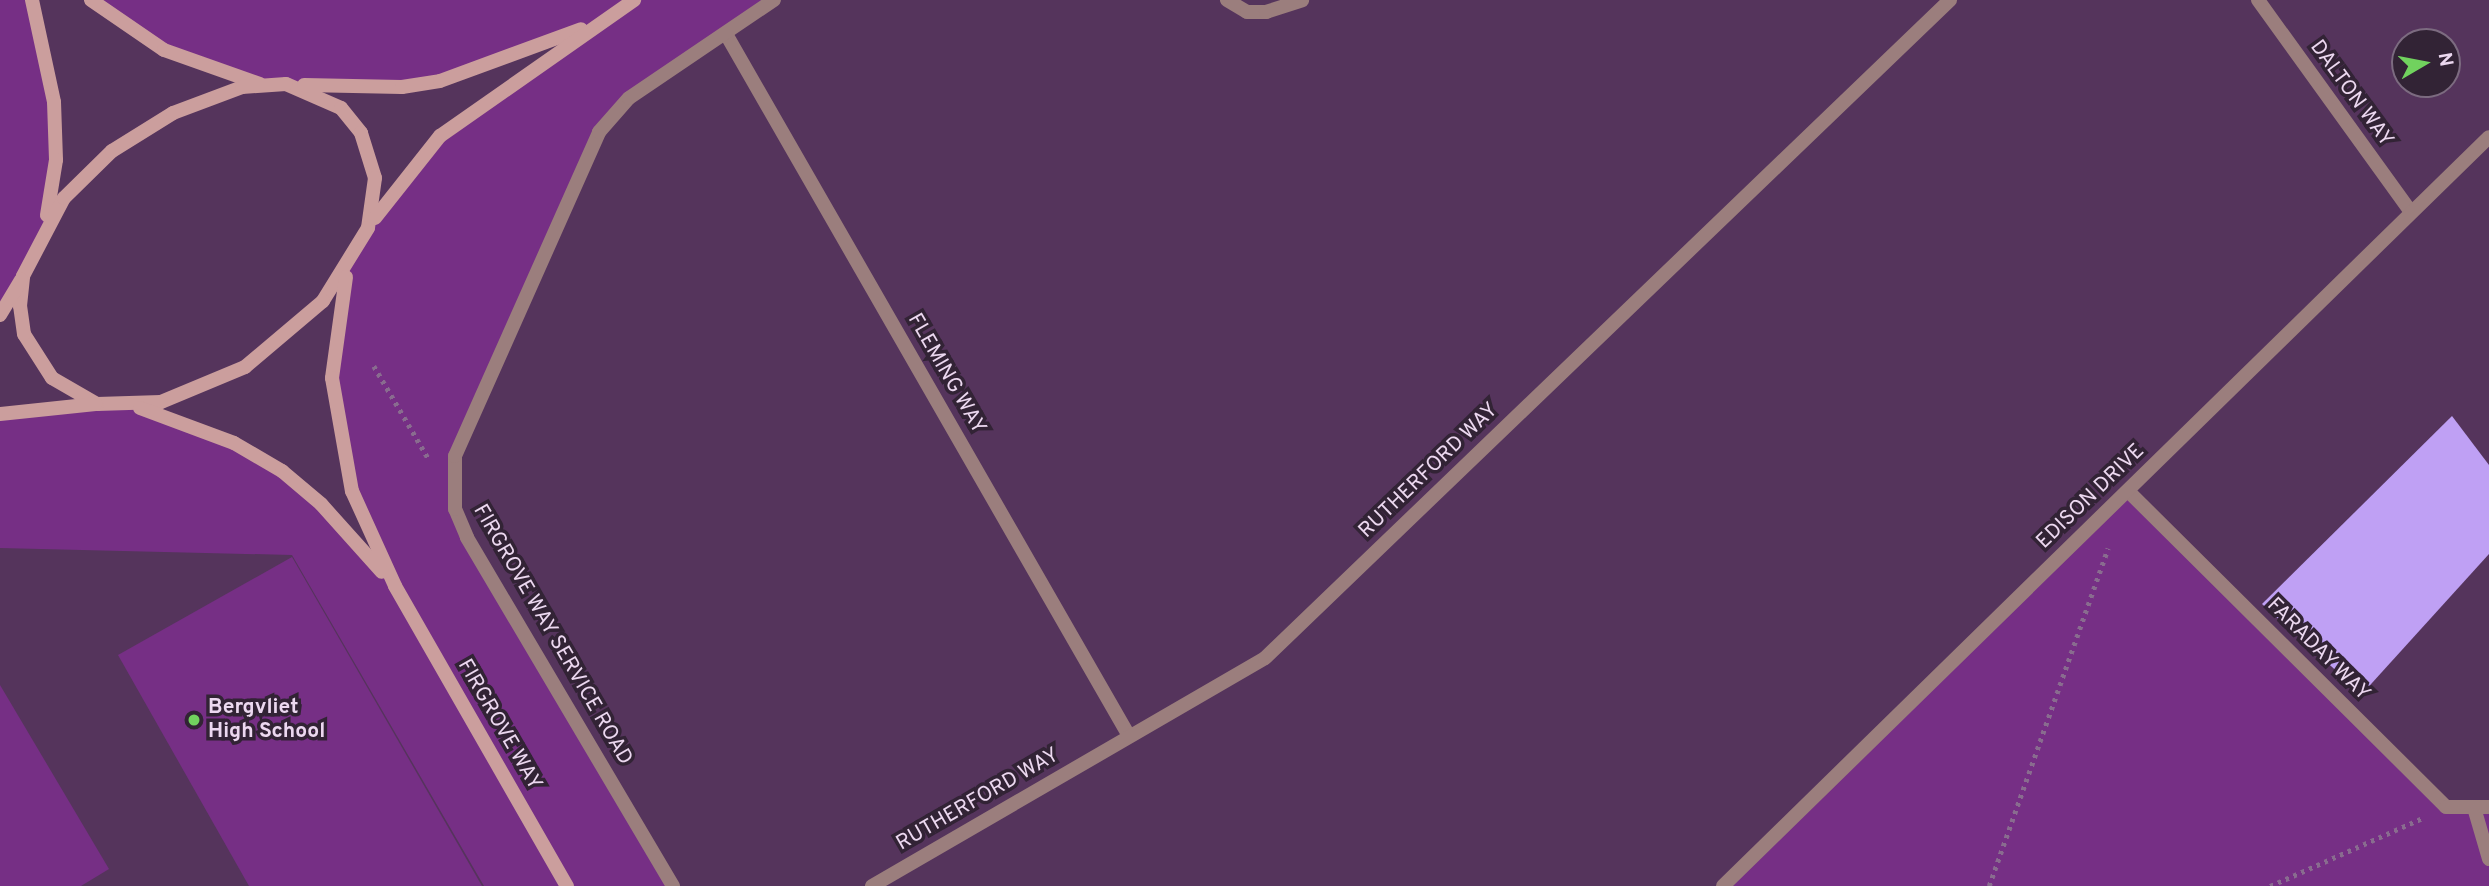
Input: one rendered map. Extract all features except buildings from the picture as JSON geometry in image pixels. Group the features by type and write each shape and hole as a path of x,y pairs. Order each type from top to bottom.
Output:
{"main road":[{"path":"32,0 54,112 56,160 43,230"},
{"path":"91,0 164,50 260,84"},
{"path":"0,414 97,404 136,407 197,390 261,356 297,328 348,269 368,228 440,136 634,0"},
{"path":"0,315 23,276 43,230 79,180 135,134 197,102 260,84 402,87 440,81 486,69 611,16"},
{"path":"286,84 329,99 361,133 375,178 368,228"},
{"name":"FIRGROVE WAY","path":"348,269 334,340 336,429 352,491 395,586 568,886"},
{"path":"23,276 20,306 35,358 61,384 97,404"},
{"name":"FIRGROVE WAY","path":"136,407 224,438 282,471 321,504 395,586"}],"street":[{"name":"FIRGROVE WAY SERVICE ROAD","path":"673,886 467,537 453,481 455,456 614,112 774,0"},
{"path":"1227,0 1247,12 1266,12 1301,0"},
{"name":"RUTHERFORD WAY","path":"873,886 1265,659 1950,0"},
{"name":"DALTON WAY","path":"2258,0 2411,212"},
{"name":"FLEMING WAY","path":"726,34 1129,736"},
{"name":"EDISON DRIVE","path":"1723,886 2489,137"},
{"name":"FARADAY WAY","path":"2128,491 2446,807"},
{"path":"2446,807 2482,809 2489,859"}],"path":[{"path":"374,366 428,460 453,481"},
{"path":"1989,886 2110,543"},
{"path":"2270,886 2446,807"}],"shaded area":[{"path":"0,0 32,0 56,160 43,230 0,315"},
{"path":"91,0 774,0 614,112 455,456 455,509 673,886 484,886 292,555 0,548 0,414 136,407 282,471 392,583 364,519 333,404 348,269 409,168 607,19 440,81 260,84 188,59"},
{"path":"2128,491 2446,807 2489,807 2489,886 1723,886"},
{"path":"292,557 482,886 249,886 118,655"},
{"path":"0,685 109,869 81,886 0,886"}],"place":[{"name":"Bergvliet High School","path":"194,720"}]}
